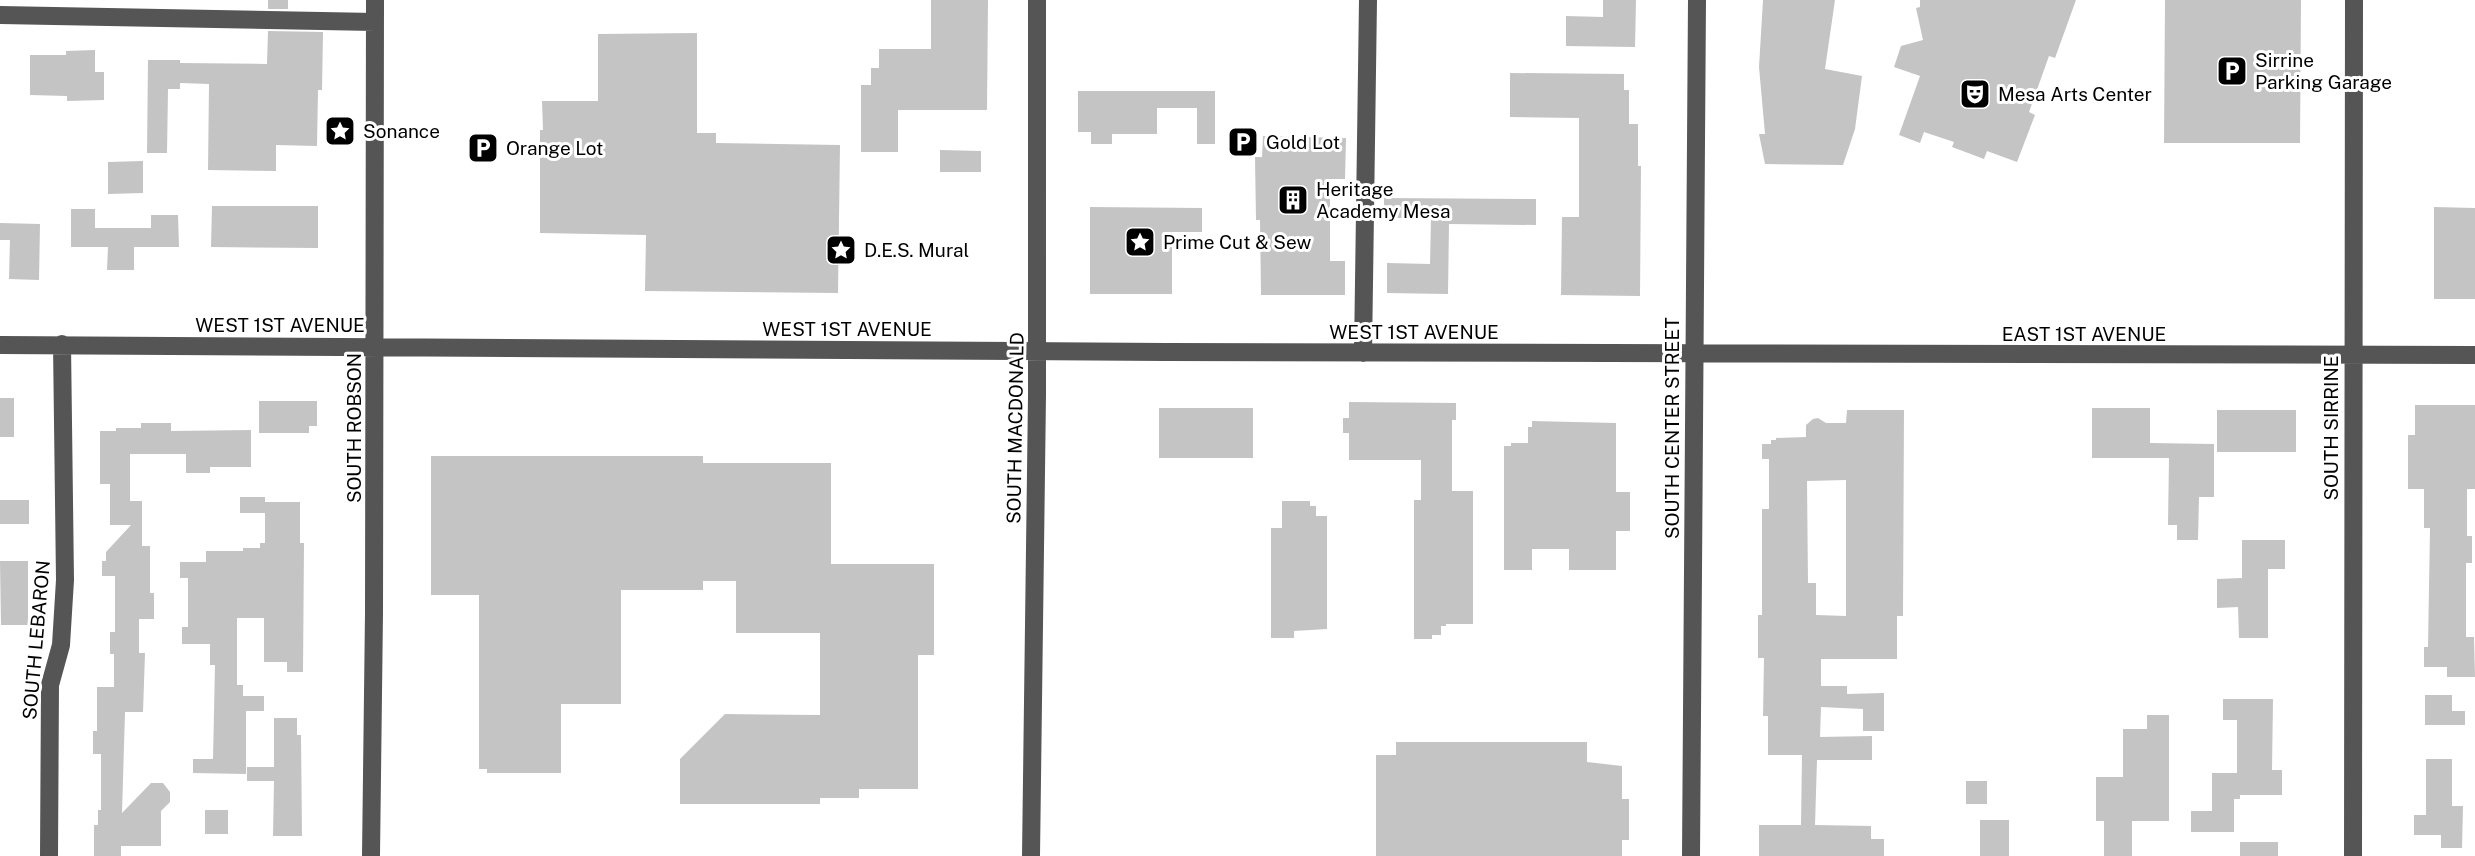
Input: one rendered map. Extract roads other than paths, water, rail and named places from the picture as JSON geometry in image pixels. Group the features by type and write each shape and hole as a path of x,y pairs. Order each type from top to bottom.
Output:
{"street":[{"name":"SOUTH ROBSON","path":"371,856 375,0"},
{"name":"SOUTH MACDONALD","path":"1031,856 1037,352 1037,0"},
{"path":"1363,353 1368,0"},
{"name":"SOUTH CENTER STREET","path":"1691,856 1697,0"},
{"name":"SOUTH SIRRINE","path":"2353,856 2354,0"},
{"path":"0,15 375,22"},
{"name":"SOUTH LEBARON","path":"50,856 50,685 61,645 65,580 62,344"},
{"name":"WEST 1ST AVENUE","path":"0,345 1037,352 1694,353"},
{"name":"EAST 1ST AVENUE","path":"1694,353 2475,355"}],"place":[{"name":"Sirrine Parking Garage","path":"2232,71"},
{"name":"Mesa Arts Center","path":"1975,94"},
{"name":"Sonance","path":"340,131"},
{"name":"Gold Lot","path":"1243,142"},
{"name":"Orange Lot","path":"483,148"},
{"name":"Heritage Academy Mesa","path":"1293,200"},
{"name":"Prime Cut & Sew","path":"1140,242"},
{"name":"D.E.S. Mural","path":"841,250"}]}
